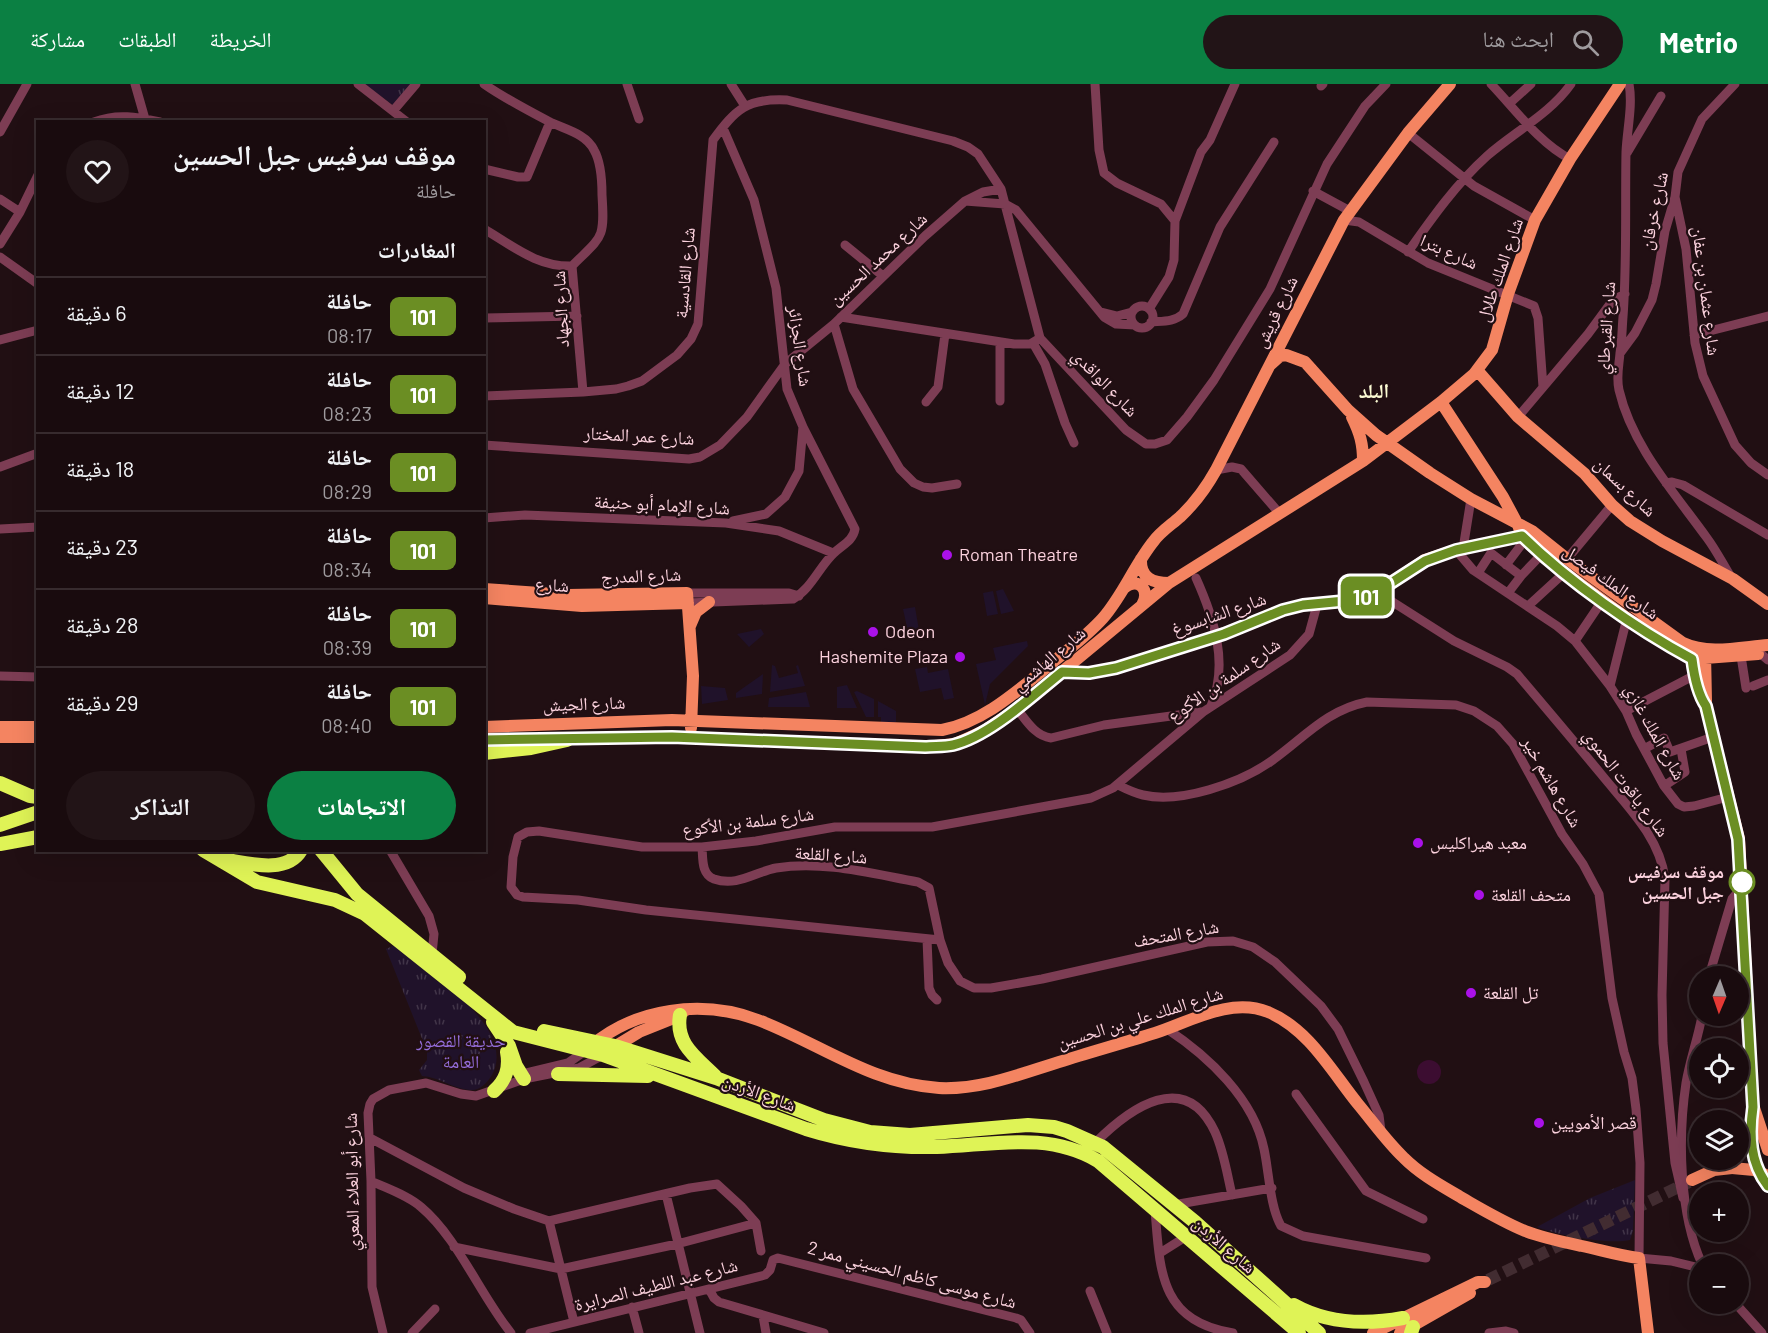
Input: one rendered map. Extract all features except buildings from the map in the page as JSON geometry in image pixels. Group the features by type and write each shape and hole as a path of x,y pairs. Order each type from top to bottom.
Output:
{"highway":[{"path":"486,753 531,748 567,740"},
{"path":"0,783 36,797"},
{"path":"0,825 36,813"},
{"path":"0,844 35,837"},
{"name":"شارع الأردن","path":"206,852 257,882 335,900 365,914 489,1014 518,1034 590,1046 615,1046 716,1078 825,1120 870,1132 910,1135 1028,1125 1067,1131 1095,1143 1173,1205 1319,1333"},
{"path":"216,858 267,865 291,860 300,852"},
{"name":"شارع الأردن","path":"322,852 357,894 514,1023 590,1046 603,1056 806,1129 850,1140 923,1147 1015,1141 1033,1141 1063,1146 1098,1161 1299,1333"},
{"path":"334,852 336,870"},
{"path":"683,1012 679,1032 682,1040 716,1078"},
{"path":"489,1014 513,1054 522,1076"},
{"path":"500,1088 507,1071 508,1056 504,1038"},
{"path":"558,1074 662,1077"},
{"path":"1275,1293 1306,1311 1339,1321 1407,1328"}],"main road":[{"name":"شارع قريش","path":"1141,558 1154,539 1194,502 1208,485 1347,216 1408,133 1450,84"},
{"name":"شارع الملك طلال","path":"1388,444 1477,370 1492,351 1508,294 1535,220 1570,159 1620,84"},
{"path":"1269,365 1280,356 1286,355 1305,362 1348,410 1364,444 1364,461"},
{"name":"شارع بسمان","path":"1477,370 1518,417 1585,474 1612,505 1630,520 1662,541 1732,579 1768,604"},
{"name":"شارع الملك فيصل","path":"1441,402 1503,497 1522,534"},
{"name":"شارع الملك فيصل","path":"1348,410 1388,444 1522,534 1564,573 1602,601 1627,618 1698,654"},
{"name":"شارع الهاشمي","path":"686,738 944,746 975,736 1017,709 1170,583 1388,444"},
{"name":"شارع الملك فيصل","path":"1522,534 1532,531 1698,654"},
{"name":"شارع الشابسوغ","path":"1062,672 1089,673 1116,668 1216,637 1283,610 1303,605 1355,600 1377,592 1425,561 1460,549 1490,548 1522,534"},
{"path":"1141,558 1143,572 1147,578 1154,582 1170,583"},
{"name":"شارع الهاشمي","path":"688,721 942,730 953,728 978,717 1000,703 1080,641 1103,618 1141,558"},
{"path":"1124,588 1137,583 1143,586 1146,599 1142,605"},
{"name":"شارع المدرج","path":"486,589 568,595 684,598"},
{"name":"شارع","path":"486,598 582,606 684,598"},
{"path":"684,598 690,627 693,700 686,738"},
{"path":"684,598 688,721"},
{"path":"690,627 696,612 709,602"},
{"path":"1698,654 1766,653"},
{"path":"1698,654 1741,656 1766,653"},
{"path":"1698,654 1695,675 1700,696 1706,706"},
{"path":"1698,654 1707,695 1706,706 1738,839 1753,1107 1750,1126 1751,1147 1761,1175 1768,1186"},
{"path":"693,700 699,714 709,721"},
{"name":"شارع الجيش","path":"486,727 546,723 688,721"},
{"path":"0,727 36,728"},
{"path":"0,737 36,737"},
{"name":"شارع الجيش","path":"486,740 686,738"},
{"path":"0,825 36,817"},
{"name":"شارع الملك علي بن الحسين","path":"590,1046 616,1029 640,1018 672,1009 683,1012 728,1012 756,1019 867,1071 908,1083 957,1088 988,1083 1232,1008 1252,1008 1274,1015 1304,1037 1395,1149 1425,1176 1487,1213 1527,1232 1640,1258"},
{"name":"شارع الملك علي بن الحسين","path":"615,1046 652,1025 683,1012"},
{"path":"603,1056 615,1046"},
{"path":"1753,1107 1768,1151 1754,1158"},
{"path":"1692,1180 1714,1170 1732,1168 1754,1170 1768,1176"},
{"path":"1640,1258 1648,1333"},
{"path":"1373,1333 1407,1328 1462,1298 1486,1281"}],"street":[{"path":"0,132 27,84"},
{"path":"135,84 145,119"},
{"path":"358,84 404,120"},
{"path":"393,111 416,84"},
{"name":"شارع الجهاد","path":"484,84 550,122 573,131 589,142 598,159 603,228 593,246 572,266 583,392"},
{"path":"627,84 639,119"},
{"path":"732,84 745,106"},
{"path":"1095,84 1099,150 1104,173 1117,183 1161,204 1175,221"},
{"path":"1149,309 1169,277 1174,260 1175,221 1201,152 1210,140 1235,84"},
{"name":"شارع الواقدي","path":"745,106 766,101 795,101 953,141 978,153 1001,189 1036,340 1135,437 1151,445 1167,440 1214,380 1264,300 1313,191 1343,136 1365,106 1386,84"},
{"path":"1491,84 1556,151 1570,159"},
{"path":"1510,103 1532,84"},
{"path":"1408,252 1438,209 1464,179 1488,156 1529,124 1571,84"},
{"name":"شارع القبرطاي","path":"1629,84 1631,95 1626,154 1626,272 1621,352 1617,376 1621,398 1639,440 1732,579"},
{"name":"شارع خرفان","path":"1621,352 1635,333 1652,300 1678,172 1702,119 1735,84"},
{"path":"1626,154 1661,96"},
{"name":"شارع القادسية","path":"486,396 616,389 642,381 677,355 696,332 700,312 713,140 745,106"},
{"path":"99,120 124,116 150,120"},
{"path":"486,169 527,177 550,122"},
{"name":"شارع الجزائر","path":"723,128 754,200 776,288 787,389 803,427 855,529 851,538 833,553"},
{"path":"1408,133 1464,179 1535,220"},
{"path":"1151,322 1176,319 1183,314 1220,228 1274,142"},
{"path":"0,244 20,212 36,179"},
{"name":"شارع محمد الحسين","path":"785,364 837,320 965,201 983,192 1001,189"},
{"name":"شارع بترا","path":"1313,191 1347,216 1408,252 1462,278 1534,306 1537,312 1543,387"},
{"name":"شارع عثمان بن عفان","path":"1674,197 1686,249 1695,335 1703,376 1728,433 1741,453 1768,475"},
{"path":"0,199 20,212"},
{"path":"965,201 1005,204 1016,210 1099,311 1116,324 1146,327 1151,322 1152,315 1149,309 1140,306 1132,312 1118,316 1099,311"},
{"path":"1010,228 1025,220"},
{"path":"486,230 535,260 558,266 572,266"},
{"path":"845,245 883,276"},
{"path":"0,257 36,283"},
{"path":"1518,417 1588,334 1613,300 1624,294"},
{"path":"1132,312 1131,317 1135,325"},
{"path":"486,318 577,316"},
{"path":"1695,335 1768,316"},
{"path":"957,484 923,487 914,483 900,470 853,389 837,320 1025,345 1036,340 1074,443"},
{"path":"0,340 36,331"},
{"path":"926,402 938,387 945,334"},
{"path":"1000,342 1000,401"},
{"name":"شارع عمر المختار","path":"486,445 689,459 700,457 720,445 747,417 785,364"},
{"path":"726,523 766,514 785,497 799,471 803,427"},
{"path":"0,467 36,454"},
{"path":"1216,470 1232,467 1241,470 1280,514"},
{"path":"1666,483 1683,485 1768,535"},
{"path":"1460,549 1471,499"},
{"path":"1567,559 1612,505"},
{"name":"شارع الإمام أبو حنيفة","path":"486,519 525,515 726,523 779,531 833,553"},
{"path":"0,529 36,527"},
{"path":"1506,565 1522,534"},
{"path":"1478,573 1490,548 1506,565 1521,576"},
{"name":"شارع الملك غازي","path":"1460,549 1473,570 1557,626 1575,641 1626,711 1644,749 1672,798 1684,807 1728,797"},
{"path":"799,596 833,553"},
{"path":"1508,593 1542,554"},
{"path":"1528,606 1564,573"},
{"path":"1017,709 1039,733 1051,738 1104,725 1207,709 1218,683 1216,637 1212,616 1197,578"},
{"name":"شارع ياقوت الحموي","path":"1377,592 1454,641 1517,674 1614,789 1653,843 1664,866 1663,1034 1678,1144"},
{"name":"شارع المدرج","path":"684,598 789,593 799,596"},
{"name":"شارع المدرج","path":"684,598 709,602 789,600 799,596"},
{"path":"1575,641 1602,601"},
{"name":"شارع سلمة بن الأكوع","path":"940,940 646,910 578,900 523,897 517,895 511,887 513,857 517,841 524,833 531,831 590,837 642,847 702,847 756,841 835,827 932,827 1091,798 1118,785 1207,709 1290,655 1309,634 1317,605"},
{"path":"1610,686 1627,618"},
{"path":"1741,656 1750,687 1768,680"},
{"path":"1626,711 1695,675"},
{"path":"0,676 36,677"},
{"name":"شارع هاشم خير","path":"1118,785 1146,796 1176,796 1208,790 1256,771 1333,713 1366,702 1456,705 1473,711 1497,726 1513,744 1562,834 1583,864 1599,894 1610,987 1632,1078 1637,1118 1641,1211 1640,1258"},
{"path":"1644,749 1664,738 1670,752 1713,737"},
{"path":"1664,786 1685,772 1681,749"},
{"name":"شارع القلعة","path":"702,847 705,872 712,878 724,881 752,877 775,868 804,866 836,868 918,882 929,888 940,940"},
{"path":"391,852 429,916 434,934 432,954"},
{"path":"1712,966 1732,899 1742,887"},
{"path":"927,939 929,988 938,1000"},
{"name":"شارع المتحف","path":"940,940 956,977 968,986 981,988 1042,979 1207,942 1227,941 1248,944 1266,954 1328,1014 1342,1037 1374,1103 1381,1122 1381,1131"},
{"path":"1698,1254 1683,1197 1678,1144 1687,1080 1700,1026"},
{"path":"1167,1029 1211,1065 1233,1088 1255,1121 1262,1142 1280,1224 1288,1231 1303,1236 1426,1258"},
{"path":"500,1088 522,1076 568,1063 590,1046"},
{"path":"522,1076 558,1074 584,1066 603,1056"},
{"name":"شارع أبو العلاء المعري","path":"383,1333 372,1287 368,1113 370,1104 379,1095 389,1090 426,1083 461,1094 476,1096 500,1088"},
{"path":"1296,1094 1366,1191 1423,1219"},
{"path":"1095,1143 1116,1123 1141,1107 1160,1098 1181,1099 1200,1108 1213,1129 1221,1147 1232,1195"},
{"path":"370,1138 464,1188 549,1221 714,1183 720,1186 756,1223 677,1244 561,1269 454,1247"},
{"path":"371,1181 419,1205 430,1215 511,1333"},
{"path":"1173,1205 1272,1188"},
{"path":"666,1194 700,1333"},
{"path":"1155,1210 1166,1286 1173,1301 1190,1318 1200,1324 1233,1333"},
{"path":"549,1221 574,1322"},
{"name":"شارع عبد اللطيف الصرايرة","path":"756,1223 761,1251"},
{"path":"1160,1253 1187,1236"},
{"name":"شارع عبد اللطيف الصرايرة","path":"530,1333 552,1330 574,1322 690,1292 765,1275 770,1270 773,1260 780,1258"},
{"name":"شارع موسى كاظم الحسيني ممر 2","path":"780,1258 1016,1318 1021,1320 1030,1333"},
{"path":"1640,1258 1689,1264"},
{"path":"709,1288 719,1302 824,1333"},
{"path":"1090,1291 1107,1333"},
{"path":"632,1307 639,1333"},
{"path":"412,1333 435,1309"},
{"path":"1745,1314 1762,1333"},
{"path":"763,1316 766,1333"},
{"path":"1194,1333 1200,1324"},
{"path":"1489,1333 1506,1331 1514,1333"}],"green space":[{"path":"364,84 412,84 393,105"},
{"path":"1003,589 1014,611 1001,614 996,591"},
{"path":"993,591 998,614 987,616 983,593"},
{"path":"915,607 919,630 908,632 903,609"},
{"path":"761,629 764,634 749,647 737,634"},
{"path":"1027,641 1028,646 990,684 985,705 976,664 996,660 993,648"},
{"path":"772,665 775,666 779,678 798,673 796,666 798,665 805,686 770,692"},
{"path":"927,667 928,673 948,669 954,698 944,700 941,688 920,692 915,669"},
{"path":"763,674 762,694 736,698 736,693"},
{"path":"847,685 857,708 837,708 837,687"},
{"path":"701,686 725,688 728,700 702,704"},
{"path":"857,691 874,699 874,717 866,717 854,692"},
{"path":"806,692 810,707 768,707 769,698"},
{"path":"878,701 896,711 896,722 881,722 881,717 878,717"},
{"name":"حديقة القصور العامة","path":"395,945 446,984 481,1019 492,1038 497,1057 492,1075 480,1088 474,1090 458,1088 434,1078 422,1076 419,1070 427,1060 427,1051 386,949"},
{"path":"1635,1180 1633,1231 1630,1240 1609,1241 1583,1238 1537,1227 1590,1198"}],"shaded area":[{"path":"1424,1060 1434,1060 1441,1067 1441,1077 1434,1084 1424,1084 1417,1077 1417,1067"}],"tunnel":[{"path":"1488,1280 1689,1182"}],"bus line":[{"name":"101","path":"486,740 672,737 925,747 955,744 984,731 1017,709 1062,672 1078,674 1116,668 1216,637 1283,610 1303,605 1355,600 1377,592 1425,561 1456,550 1522,536 1602,601 1692,659 1694,674 1700,696 1706,706 1738,833 1742,873 1753,1107 1750,1126 1751,1147 1756,1165 1768,1186"}],"place":[{"name":"Roman Theatre","path":"947,555"},
{"name":"Odeon","path":"873,632"},
{"name":"Hashemite Plaza","path":"960,657"},
{"name":"معبد هيراكليس","path":"1418,843"},
{"name":"موقف سرفيس جبل الحسين","path":"1742,882"},
{"name":"متحف القلعة","path":"1479,895"},
{"name":"تل القلعة","path":"1471,993"},
{"name":"قصر الأمويين","path":"1539,1123"}],"district":[{"name":"البلد","path":"1374,391"}]}
